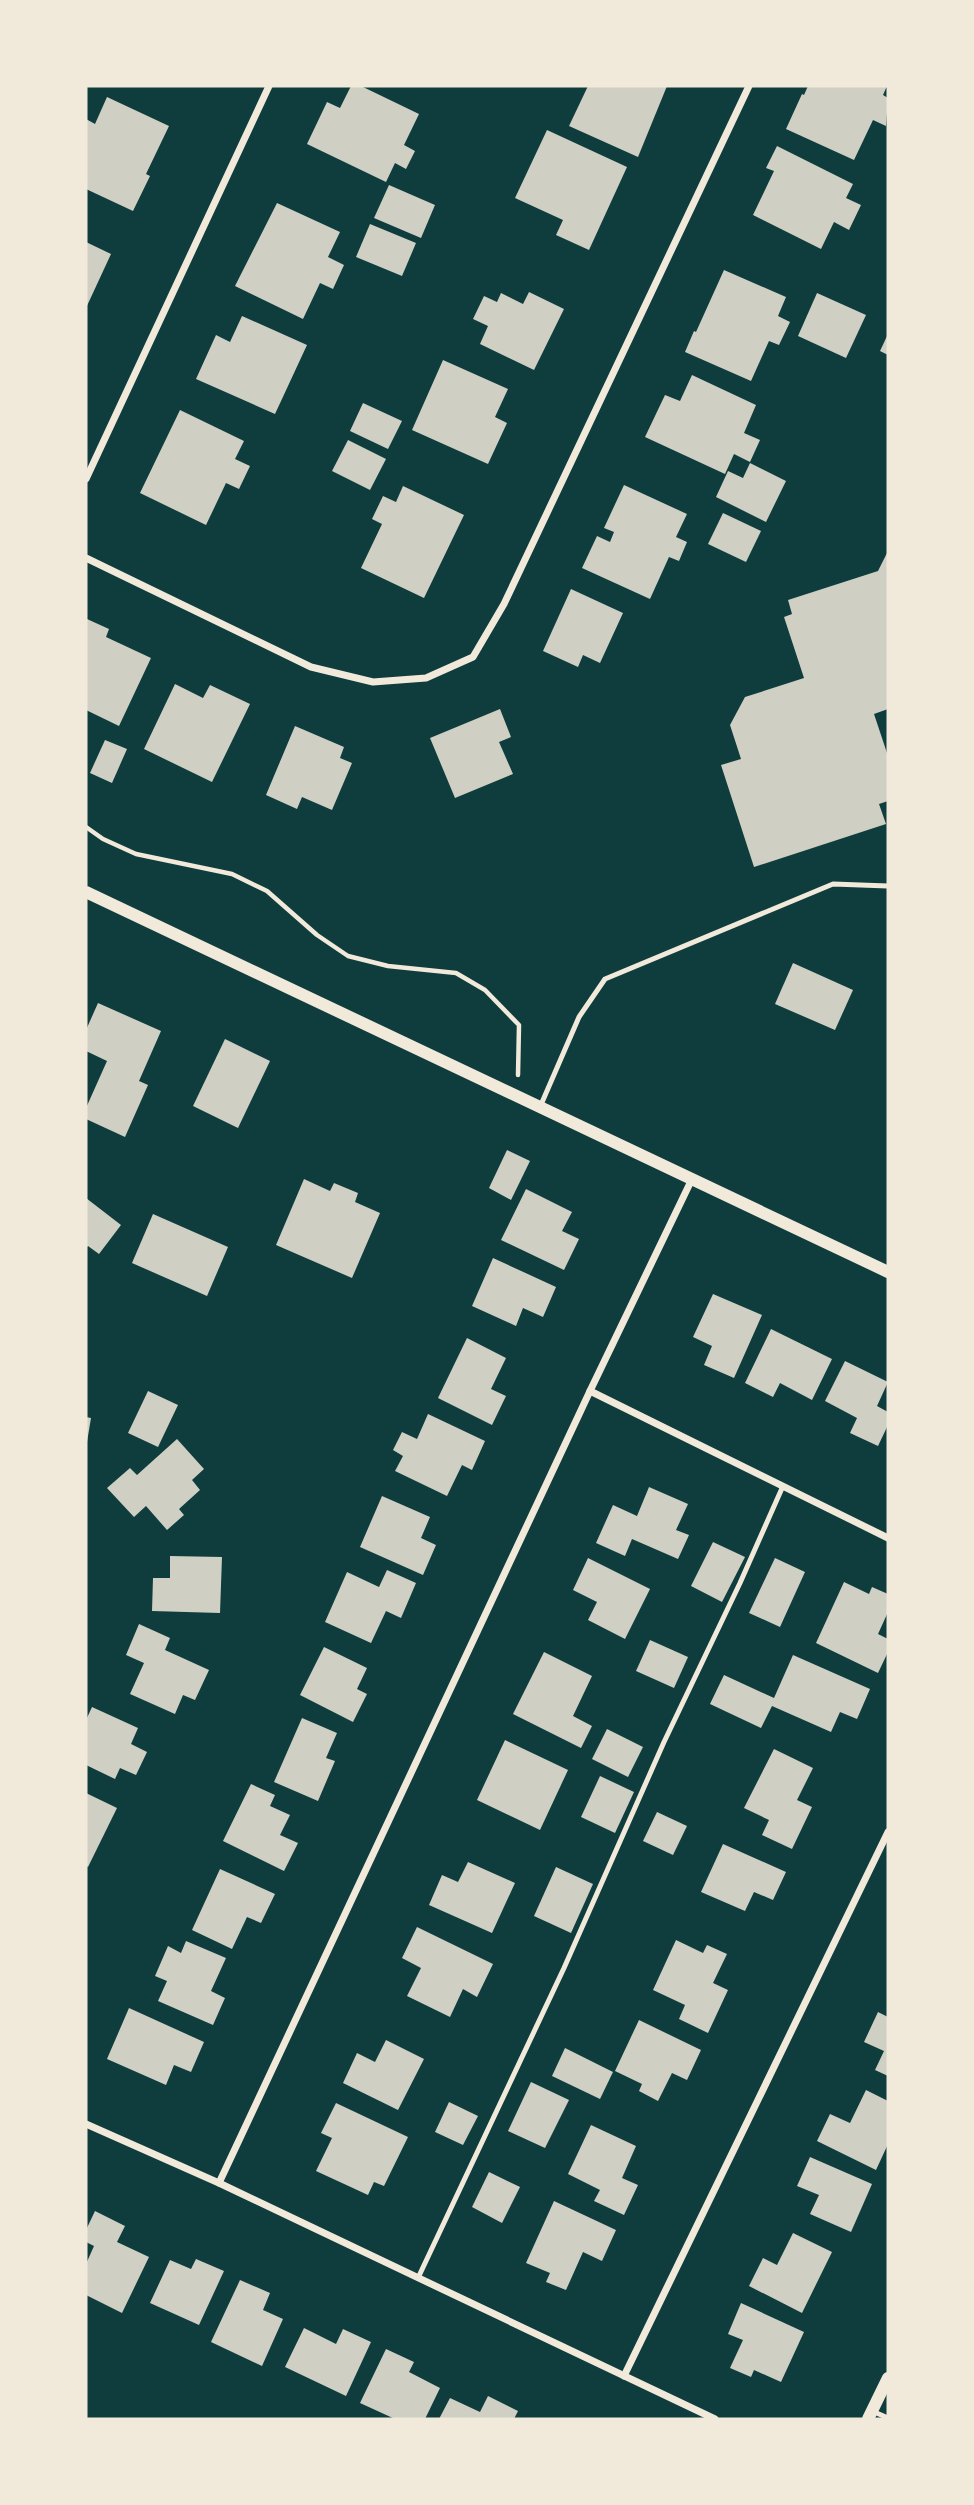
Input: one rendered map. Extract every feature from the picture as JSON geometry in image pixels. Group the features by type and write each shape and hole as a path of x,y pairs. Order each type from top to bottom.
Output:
{"street":[{"path":"86,479 269,86"},
{"path":"86,558 311,667 373,682 426,677 473,657 510,591 749,86"},
{"path":"86,892 888,1272"},
{"path":"219,2183 692,1179"},
{"path":"590,1391 888,1538"},
{"path":"624,2376 888,1832"},
{"path":"86,2124 219,2183 715,2419"},
{"path":"870,2415 888,2378"}],"lane":[{"path":"540,1107 579,1017 605,979 833,884 888,886"},
{"path":"418,2278 564,1968 664,1742 783,1486"},
{"path":"870,2415 888,2418"}],"path":[{"path":"86,827 103,839 136,854 232,874 267,891 317,935 348,956 388,966 456,973 485,990 519,1025 518,1097"}],"building":[{"path":"351,86 361,86 419,114 404,145 415,151 406,169 395,163 386,182 307,144 327,102 340,108"},
{"path":"588,86 667,86 638,157 569,126"},
{"path":"808,86 887,86 883,95 888,98 886,126 873,120 854,160 786,129"},
{"path":"107,97 169,126 146,174 150,176 133,211 86,189 86,119 95,124"},
{"path":"547,130 627,167 589,250 556,235 563,220 515,198"},
{"path":"777,146 853,184 846,198 861,205 849,230 834,222 821,249 753,215 774,171 766,168"},
{"path":"389,185 435,205 421,238 374,218"},
{"path":"277,203 340,232 328,257 344,265 333,289 320,283 303,319 235,286"},
{"path":"370,224 416,243 402,276 356,257"},
{"path":"86,242 111,254 86,308"},
{"path":"724,270 786,297 778,316 790,322 779,345 769,341 751,381 685,352"},
{"path":"529,292 564,309 534,370 480,344 488,326 473,319 484,296 497,302 501,293 523,304"},
{"path":"817,293 866,315 846,358 798,336"},
{"path":"242,316 307,345 275,414 196,379 216,335 230,342"},
{"path":"888,334 888,355 880,351"},
{"path":"443,360 508,389 495,417 507,423 488,464 412,430"},
{"path":"692,375 756,405 744,433 760,440 750,462 734,454 725,474 645,437 665,395 680,401"},
{"path":"363,403 402,421 388,449 350,431"},
{"path":"180,410 244,441 235,459 250,466 239,489 226,483 206,525 140,493"},
{"path":"348,440 386,459 370,490 332,471"},
{"path":"750,463 786,481 766,522 716,497 728,471 743,478"},
{"path":"624,485 687,514 676,537 687,542 679,561 669,557 650,599 582,568 597,536 610,542 614,532 604,528"},
{"path":"403,486 464,515 424,598 361,568 382,524 372,519 383,496 396,502"},
{"path":"723,513 761,531 746,562 708,544"},
{"path":"888,551 888,709 874,714 888,756 888,801 879,804 886,824 754,867 721,765 741,759 730,725 745,697 804,678 784,617 792,614 788,600 878,571"},
{"path":"571,589 623,613 600,663 583,655 578,667 543,651"},
{"path":"87,619 109,629 106,637 151,658 119,726 86,710"},
{"path":"175,684 203,698 210,685 250,704 212,782 144,749"},
{"path":"500,709 511,737 499,742 513,774 455,798 430,738"},
{"path":"295,726 344,747 340,758 352,763 332,810 302,797 297,809 266,795"},
{"path":"105,740 127,749 112,783 90,773"},
{"path":"793,963 853,990 835,1030 775,1004"},
{"path":"98,1003 161,1031 139,1081 148,1085 125,1137 86,1119 86,1108 107,1061 86,1051 86,1030"},
{"path":"225,1039 270,1061 238,1128 193,1106"},
{"path":"507,1150 530,1161 511,1200 489,1188"},
{"path":"304,1179 330,1191 334,1183 358,1193 355,1202 380,1213 352,1278 276,1245"},
{"path":"526,1189 572,1212 562,1231 579,1239 564,1270 501,1240"},
{"path":"86,1198 121,1225 99,1254 88,1246 86,1248"},
{"path":"153,1214 228,1247 207,1296 132,1263"},
{"path":"493,1258 556,1287 543,1317 523,1308 516,1326 472,1306"},
{"path":"713,1294 762,1315 734,1378 704,1365 712,1346 693,1337"},
{"path":"771,1329 832,1359 812,1400 780,1383 773,1397 745,1383"},
{"path":"467,1338 506,1358 491,1389 506,1396 492,1425 438,1398"},
{"path":"845,1361 888,1382 877,1406 888,1412 888,1425 878,1446 850,1433 857,1418 825,1401"},
{"path":"148,1391 178,1405 158,1447 128,1433"},
{"path":"428,1414 485,1441 472,1470 462,1465 447,1496 395,1471 403,1456 393,1450 402,1432 417,1439"},
{"path":"86,1417 91,1418 87,1442 86,1442"},
{"path":"177,1439 204,1469 192,1480 200,1490 179,1509 184,1515 167,1530 146,1506 134,1517 107,1488 130,1468 137,1475"},
{"path":"649,1487 688,1504 676,1530 689,1535 678,1559 632,1539 625,1556 596,1543 613,1505 637,1516"},
{"path":"382,1496 430,1517 421,1538 436,1545 423,1575 360,1547"},
{"path":"713,1542 745,1557 722,1602 691,1586"},
{"path":"170,1556 222,1557 220,1613 152,1611 153,1578 170,1578"},
{"path":"588,1558 650,1589 625,1639 588,1620 597,1602 573,1590"},
{"path":"775,1558 805,1572 780,1627 749,1613"},
{"path":"387,1570 416,1583 401,1618 386,1611 371,1643 325,1622 347,1572 379,1587"},
{"path":"844,1582 869,1594 872,1587 888,1594 888,1612 878,1634 888,1639 888,1652 878,1673 816,1643"},
{"path":"139,1624 170,1638 165,1650 209,1670 195,1700 183,1695 175,1714 130,1694 144,1663 126,1655"},
{"path":"650,1640 688,1657 674,1688 636,1671"},
{"path":"324,1647 367,1668 357,1689 367,1694 353,1722 300,1695"},
{"path":"544,1652 592,1676 573,1716 592,1726 581,1748 513,1714"},
{"path":"793,1655 870,1689 857,1719 840,1712 831,1732 772,1706 761,1728 710,1704 724,1675 774,1698"},
{"path":"92,1707 138,1728 131,1744 147,1752 136,1775 120,1768 115,1779 86,1765 86,1720"},
{"path":"302,1718 337,1733 326,1758 335,1761 318,1801 274,1782"},
{"path":"607,1729 643,1747 628,1777 592,1759"},
{"path":"505,1740 568,1770 540,1830 477,1800"},
{"path":"774,1749 813,1768 797,1800 812,1807 792,1849 762,1835 769,1820 744,1808"},
{"path":"600,1776 634,1792 615,1833 581,1817"},
{"path":"251,1784 275,1795 270,1806 290,1815 280,1835 298,1843 284,1871 223,1841"},
{"path":"86,1793 117,1808 88,1867 86,1866"},
{"path":"657,1812 687,1826 673,1855 643,1841"},
{"path":"723,1844 786,1872 773,1900 754,1892 745,1911 701,1892"},
{"path":"468,1862 515,1883 492,1933 429,1905 442,1875 458,1882"},
{"path":"556,1867 593,1884 571,1933 534,1916"},
{"path":"220,1869 275,1894 261,1923 247,1917 232,1949 192,1930"},
{"path":"417,1927 493,1964 477,1997 463,1989 450,2017 407,1996 421,1968 402,1958"},
{"path":"676,1940 703,1953 707,1945 727,1954 713,1983 728,1990 708,2033 679,2019 685,2005 653,1990"},
{"path":"186,1941 226,1958 211,1991 225,1998 213,2025 158,2001 167,1981 155,1976 168,1946 181,1953"},
{"path":"129,2008 204,2042 191,2072 174,2065 166,2085 107,2059"},
{"path":"878,2012 888,2017 888,2076 875,2070 884,2051 864,2042"},
{"path":"639,2020 701,2050 687,2080 672,2073 658,2101 639,2091 642,2084 615,2071"},
{"path":"386,2040 424,2059 398,2110 343,2083 357,2053 375,2062"},
{"path":"565,2048 613,2072 600,2099 552,2076"},
{"path":"531,2082 569,2100 545,2148 508,2131"},
{"path":"866,2090 888,2101 888,2144 876,2170 817,2141 830,2114 850,2123"},
{"path":"449,2102 478,2116 463,2145 435,2132"},
{"path":"336,2103 408,2137 384,2186 374,2182 368,2195 316,2171 332,2138 321,2133"},
{"path":"591,2125 636,2146 622,2178 638,2185 624,2215 594,2201 600,2190 568,2174"},
{"path":"810,2157 872,2184 851,2232 810,2214 819,2195 797,2186"},
{"path":"489,2172 520,2187 502,2223 472,2207"},
{"path":"554,2201 616,2230 602,2261 583,2252 566,2290 546,2282 550,2273 526,2263"},
{"path":"95,2211 125,2226 117,2242 149,2257 122,2313 86,2295 86,2264 94,2246 86,2242 86,2230"},
{"path":"793,2233 832,2252 802,2313 749,2286 763,2258 777,2265"},
{"path":"196,2259 224,2271 199,2325 150,2303 170,2260 191,2269"},
{"path":"240,2280 270,2293 263,2310 283,2319 262,2366 211,2342"},
{"path":"741,2303 804,2332 781,2382 754,2370 751,2377 730,2368 743,2340 728,2334"},
{"path":"304,2328 336,2344 343,2329 371,2342 346,2396 285,2367"},
{"path":"386,2349 414,2362 409,2372 440,2388 425,2419 395,2419 360,2403"},
{"path":"488,2396 518,2411 514,2419 439,2419 450,2398 480,2412"}]}
